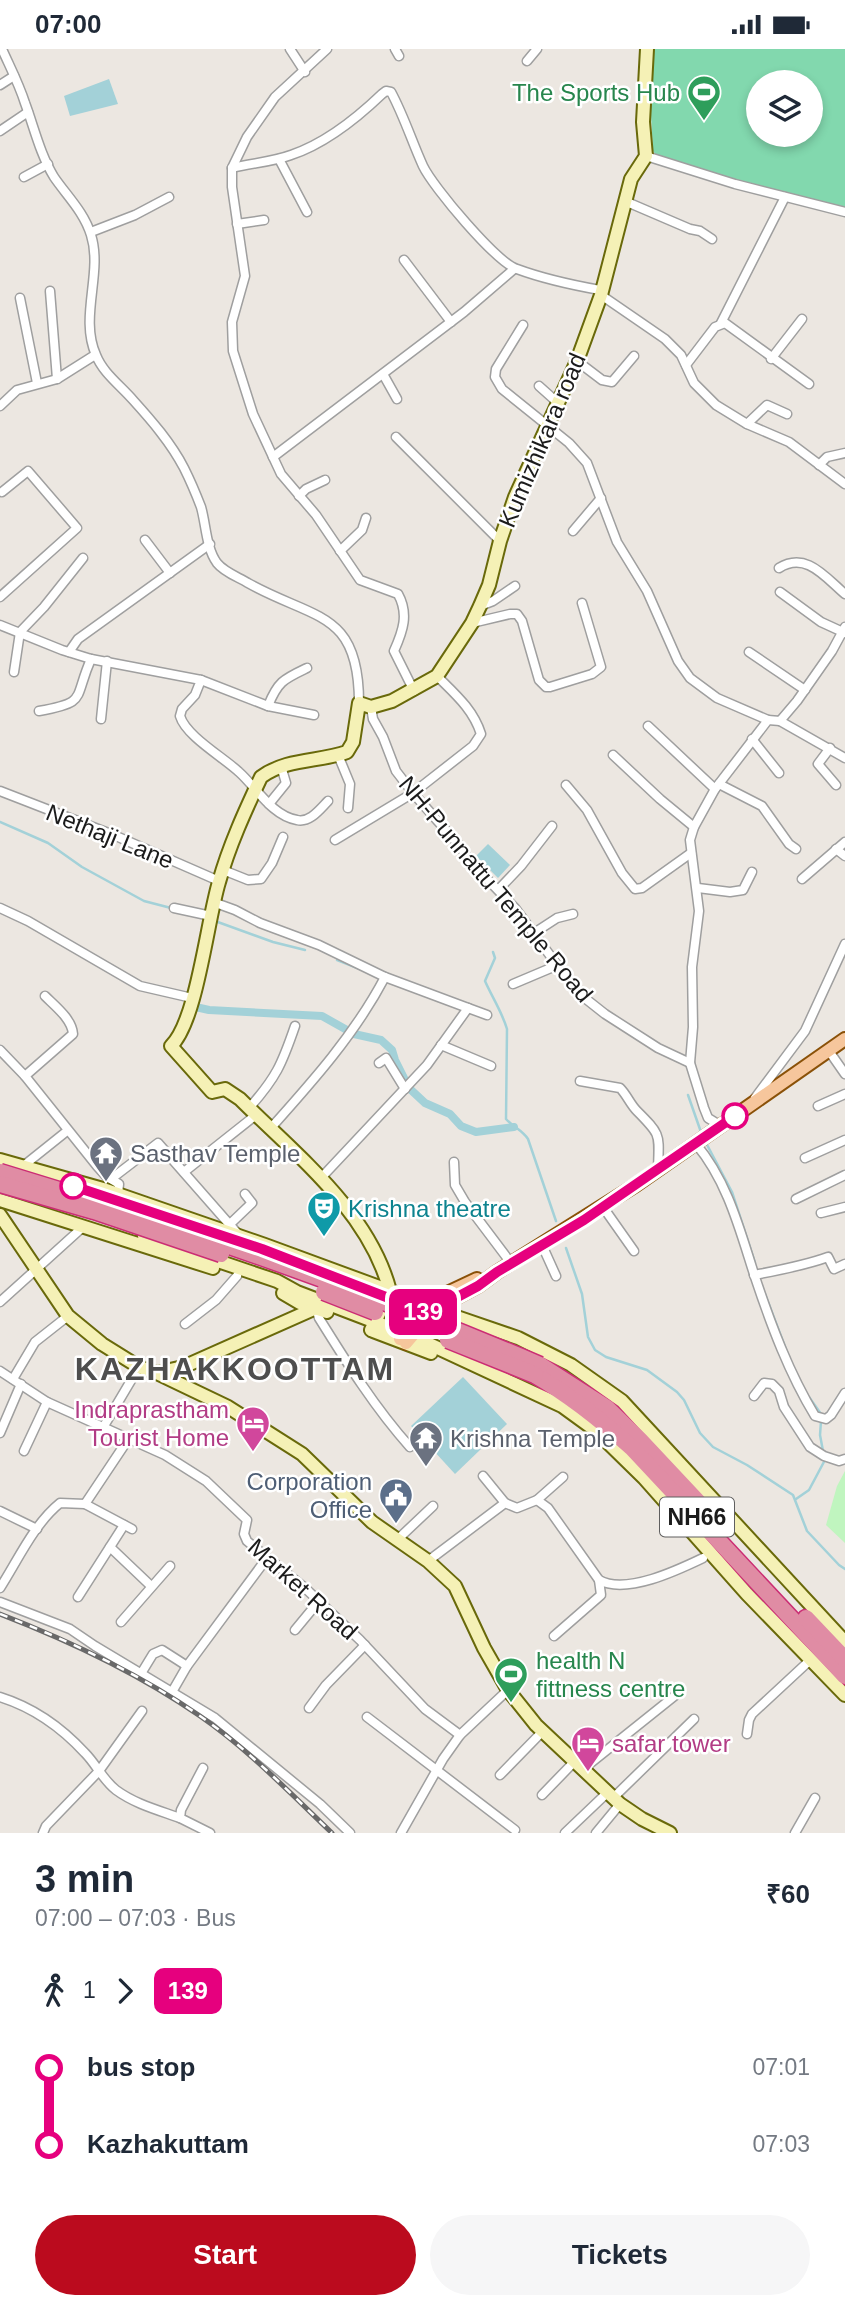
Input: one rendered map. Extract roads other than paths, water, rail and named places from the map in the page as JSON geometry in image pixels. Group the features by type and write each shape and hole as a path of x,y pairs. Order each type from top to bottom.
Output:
{"highway":[{"name":"NH66","path":"0,1171 99,1201 254,1255 540,1364 607,1408 845,1659"},
{"name":"NH66","path":"0,1184 93,1211 295,1280 499,1360 547,1382 599,1417 632,1448 845,1676"}],"main road":[{"path":"646,156 643,122 647,49"},
{"name":"Kumizhikara road","path":"365,705 392,701 437,676 472,624 489,586 499,541 515,497 577,361 601,292 631,179 646,156"},
{"path":"365,705 353,742 347,751 338,755 305,759 261,777 221,875 185,1025 171,1046 212,1092 225,1089 253,1112 341,1199 385,1272 388,1294 372,1326"},
{"path":"405,1338 434,1312 603,1207 845,1039"},
{"path":"0,1162 144,1208 388,1294"},
{"path":"0,1184 20,1169"},
{"path":"20,1169 118,1195 241,1237 434,1312 543,1358 575,1376 619,1408 742,1536 845,1650"},
{"path":"0,1191 93,1219 276,1281 372,1326"},
{"path":"0,1200 237,1276 316,1308 405,1338 562,1406 595,1430 644,1478 747,1594 845,1695"},
{"path":"0,1215 68,1316 139,1367 228,1407 302,1454 372,1522 428,1561 455,1586 484,1648 508,1690 543,1731 613,1798 642,1819 670,1833"},
{"path":"157,1373 183,1367 316,1308"},
{"path":"434,1312 518,1338 571,1365 622,1402 845,1642"},
{"path":"405,1338 562,1415 621,1464 655,1499 704,1558 845,1703"},
{"path":"183,1367 184,1376 193,1391"}],"street":[{"path":"2,49 54,177 83,216 91,232 95,250 91,295 92,343 95,355 102,368 168,441 200,505 209,544 78,639 69,652"},
{"path":"290,49 304,72"},
{"path":"327,49 275,97 247,137 232,168 245,276 232,321 233,351 253,414 281,474 316,515 360,580 398,594 404,604 405,621 394,651 414,691"},
{"path":"527,61 537,49"},
{"path":"0,85 14,76"},
{"path":"232,168 294,155 354,119 386,91 391,92 402,112 424,168 475,232 514,269 601,292 665,339 681,355 702,392 725,411 747,424 775,435 845,484"},
{"path":"0,131 28,112"},
{"path":"646,156 735,184 845,212"},
{"path":"279,159 307,212"},
{"path":"24,177 48,164"},
{"path":"91,232 135,215 169,197"},
{"path":"686,365 721,323 785,197"},
{"path":"626,202 700,231 712,239"},
{"path":"237,224 264,220"},
{"path":"404,260 451,322"},
{"path":"273,457 451,322 514,269"},
{"path":"50,291 57,379"},
{"path":"20,298 37,383"},
{"path":"771,359 802,319"},
{"path":"721,323 730,325 771,359 809,384"},
{"path":"523,325 500,361 495,377 502,389 548,426 587,463 617,542 648,591 678,661 690,678 718,698 768,720 780,721 845,758"},
{"path":"0,405 17,390 57,379 95,355"},
{"path":"577,361 602,380 612,382 634,356"},
{"path":"383,374 397,399"},
{"path":"539,386 558,403"},
{"path":"747,424 767,405 787,414"},
{"path":"396,437 499,541"},
{"path":"819,465 827,457 845,453"},
{"path":"0,597 77,528 28,471 2,492"},
{"path":"299,496 306,489 325,480"},
{"path":"573,531 601,498"},
{"path":"340,551 362,530 366,518"},
{"path":"145,540 170,573"},
{"name":"NH-Punnattu Temple Road","path":"209,544 215,561 222,568 266,593 333,624 342,633 353,654 365,705 383,737 397,771 413,793 485,877 499,889 586,999 657,1048 690,1063"},
{"path":"14,672 20,632 83,558"},
{"path":"779,568 786,563 800,561 812,566 845,594"},
{"path":"480,606 493,601 514,586"},
{"path":"780,591 821,622 844,630 805,690 780,721"},
{"path":"472,624 517,614 522,621 539,680 546,687 550,687 592,674 601,667 582,603"},
{"path":"0,625 91,659 201,680 268,706 314,715"},
{"path":"749,652 805,690"},
{"path":"39,711 68,706 75,701 91,659"},
{"path":"101,719 107,661"},
{"path":"268,706 281,681 307,668"},
{"path":"335,840 413,793 473,746 481,734 464,702 437,676"},
{"path":"201,680 195,695 182,709 182,723 241,773 269,804 287,816 295,820 309,819 328,801"},
{"path":"721,1126 708,1118 690,1063 693,1027 692,967 699,911 690,839 717,787 768,720"},
{"path":"648,726 717,787 762,806 789,844 796,849"},
{"path":"752,739 779,773"},
{"path":"830,748 818,764 836,785"},
{"path":"338,755 350,784 348,808"},
{"path":"613,755 694,827"},
{"path":"269,804 286,783 281,767"},
{"path":"566,785 587,810 622,873 635,889 642,888 691,853"},
{"name":"Nethaji Lane","path":"0,792 221,875 247,880 261,879 272,863 283,837"},
{"path":"499,889 552,826"},
{"path":"802,879 845,842"},
{"path":"836,849 845,856"},
{"path":"698,888 730,892 743,890 752,872"},
{"path":"214,902 319,945 384,977 487,1016"},
{"path":"0,908 28,921 141,986 192,999"},
{"path":"174,908 211,916"},
{"path":"534,933 557,918 573,914"},
{"path":"749,1106 805,1031 845,944"},
{"path":"513,984 558,965"},
{"path":"270,1129 315,1079 360,1020 384,977"},
{"path":"25,1076 73,1034 73,1027 45,996"},
{"path":"321,1178 427,1065 468,1008"},
{"path":"184,1172 253,1112 280,1068 295,1026"},
{"path":"441,1045 491,1066"},
{"path":"0,1050 25,1076 106,1176 119,1184 118,1195"},
{"path":"829,1051 845,1074"},
{"path":"379,1063 386,1058 405,1090"},
{"path":"580,1081 620,1088 634,1108 653,1124 659,1134 658,1170"},
{"path":"818,1106 845,1094"},
{"path":"20,1169 67,1131"},
{"path":"805,1159 845,1140"},
{"path":"701,1141 730,1201 782,1350 815,1416 826,1419 845,1393"},
{"path":"111,1179 158,1143 241,1237"},
{"path":"454,1162 455,1185 511,1263"},
{"path":"796,1199 845,1175"},
{"path":"229,1225 252,1203 245,1194"},
{"path":"603,1207 634,1251"},
{"path":"821,1213 845,1207"},
{"path":"0,1302 84,1226"},
{"path":"542,1245 556,1276"},
{"path":"754,1275 784,1267 802,1267 828,1257 834,1269 845,1264"},
{"path":"185,1324 216,1300 237,1276"},
{"path":"316,1308 319,1318 357,1378 388,1422 410,1447"},
{"path":"0,1433 17,1381 35,1342 68,1316"},
{"path":"104,1426 139,1367"},
{"name":"Market Road","path":"0,1371 47,1402 129,1437 165,1455 206,1481 245,1516 245,1538 319,1601 425,1709 460,1735"},
{"path":"754,1396 764,1383 772,1384 779,1391 788,1413 810,1447 824,1456 839,1461 845,1459"},
{"path":"24,1451 47,1402"},
{"path":"85,1504 129,1437"},
{"path":"483,1476 505,1503 517,1508 537,1500 563,1476"},
{"path":"537,1500 548,1509 600,1580 608,1584 618,1585 670,1574 704,1558"},
{"path":"0,1588 50,1511 64,1502 85,1504 128,1527 110,1547 78,1597"},
{"path":"428,1561 505,1503"},
{"path":"397,1540 433,1506"},
{"path":"0,1511 37,1529"},
{"path":"110,1547 151,1586"},
{"path":"172,1692 187,1665 267,1559"},
{"path":"121,1622 170,1566"},
{"path":"554,1636 601,1595 600,1580"},
{"path":"295,1630 319,1601"},
{"path":"0,1602 70,1629 215,1718 320,1804 350,1833"},
{"path":"309,1708 326,1685 365,1645"},
{"path":"142,1672 153,1654 162,1650 187,1665"},
{"path":"747,1734 748,1720 752,1714 807,1663"},
{"path":"401,1833 460,1735 508,1690"},
{"path":"542,1795 677,1694"},
{"path":"0,1697 18,1703 49,1721 86,1753 113,1788 132,1801 180,1818 210,1833"},
{"path":"43,1833 46,1826 99,1771 142,1711"},
{"path":"367,1717 515,1831"},
{"path":"565,1833 613,1798 694,1719"},
{"path":"500,1775 543,1731"},
{"path":"180,1818 181,1810 203,1768"},
{"path":"596,1833 613,1798"},
{"path":"795,1833 815,1798"}],"water":[{"path":"109,79 118,104 70,116 64,96"},
{"path":"488,844 510,865 498,878 476,856"},
{"path":"463,1377 507,1424 455,1474 411,1426"}],"waterway":[{"path":"0,822 48,843 82,867 144,901 171,908"},
{"path":"215,921 273,942 305,950"},
{"path":"493,952 495,958 485,981 507,1029 506,1119 528,1139 556,1221"},
{"path":"337,960 360,969"},
{"path":"191,1006 209,1010 322,1016 354,1034 381,1040 392,1050 407,1084"},
{"path":"410,1089 425,1103 450,1114 461,1126 476,1132 514,1127"},
{"path":"688,1095 702,1135"},
{"path":"705,1141 732,1192 755,1263"},
{"path":"566,1248 582,1294 588,1337 595,1350 606,1357 647,1370 677,1392 684,1400 700,1433 713,1447 793,1495 807,1531 845,1569"},
{"path":"765,1294 790,1360"},
{"path":"809,1397 821,1414"},
{"path":"821,1421 823,1451"},
{"path":"796,1499 809,1490 826,1458"}],"railway":[{"path":"0,1614 103,1659 176,1700 235,1743 332,1833"}],"place":[{"name":"The Sports Hub","path":"704,122"},
{"name":"Sasthav Temple","path":"106,1183"},
{"name":"Krishna theatre","path":"324,1238"},
{"name":"Indraprastham Tourist Home","path":"253,1453"},
{"name":"Krishna Temple","path":"426,1468"},
{"name":"Corporation Office","path":"396,1525"},
{"name":"health N fittness centre","path":"511,1704"},
{"name":"safar tower","path":"588,1773"}],"district":[{"name":"KAZHAKKOOTTAM","path":"235,1369"}]}
